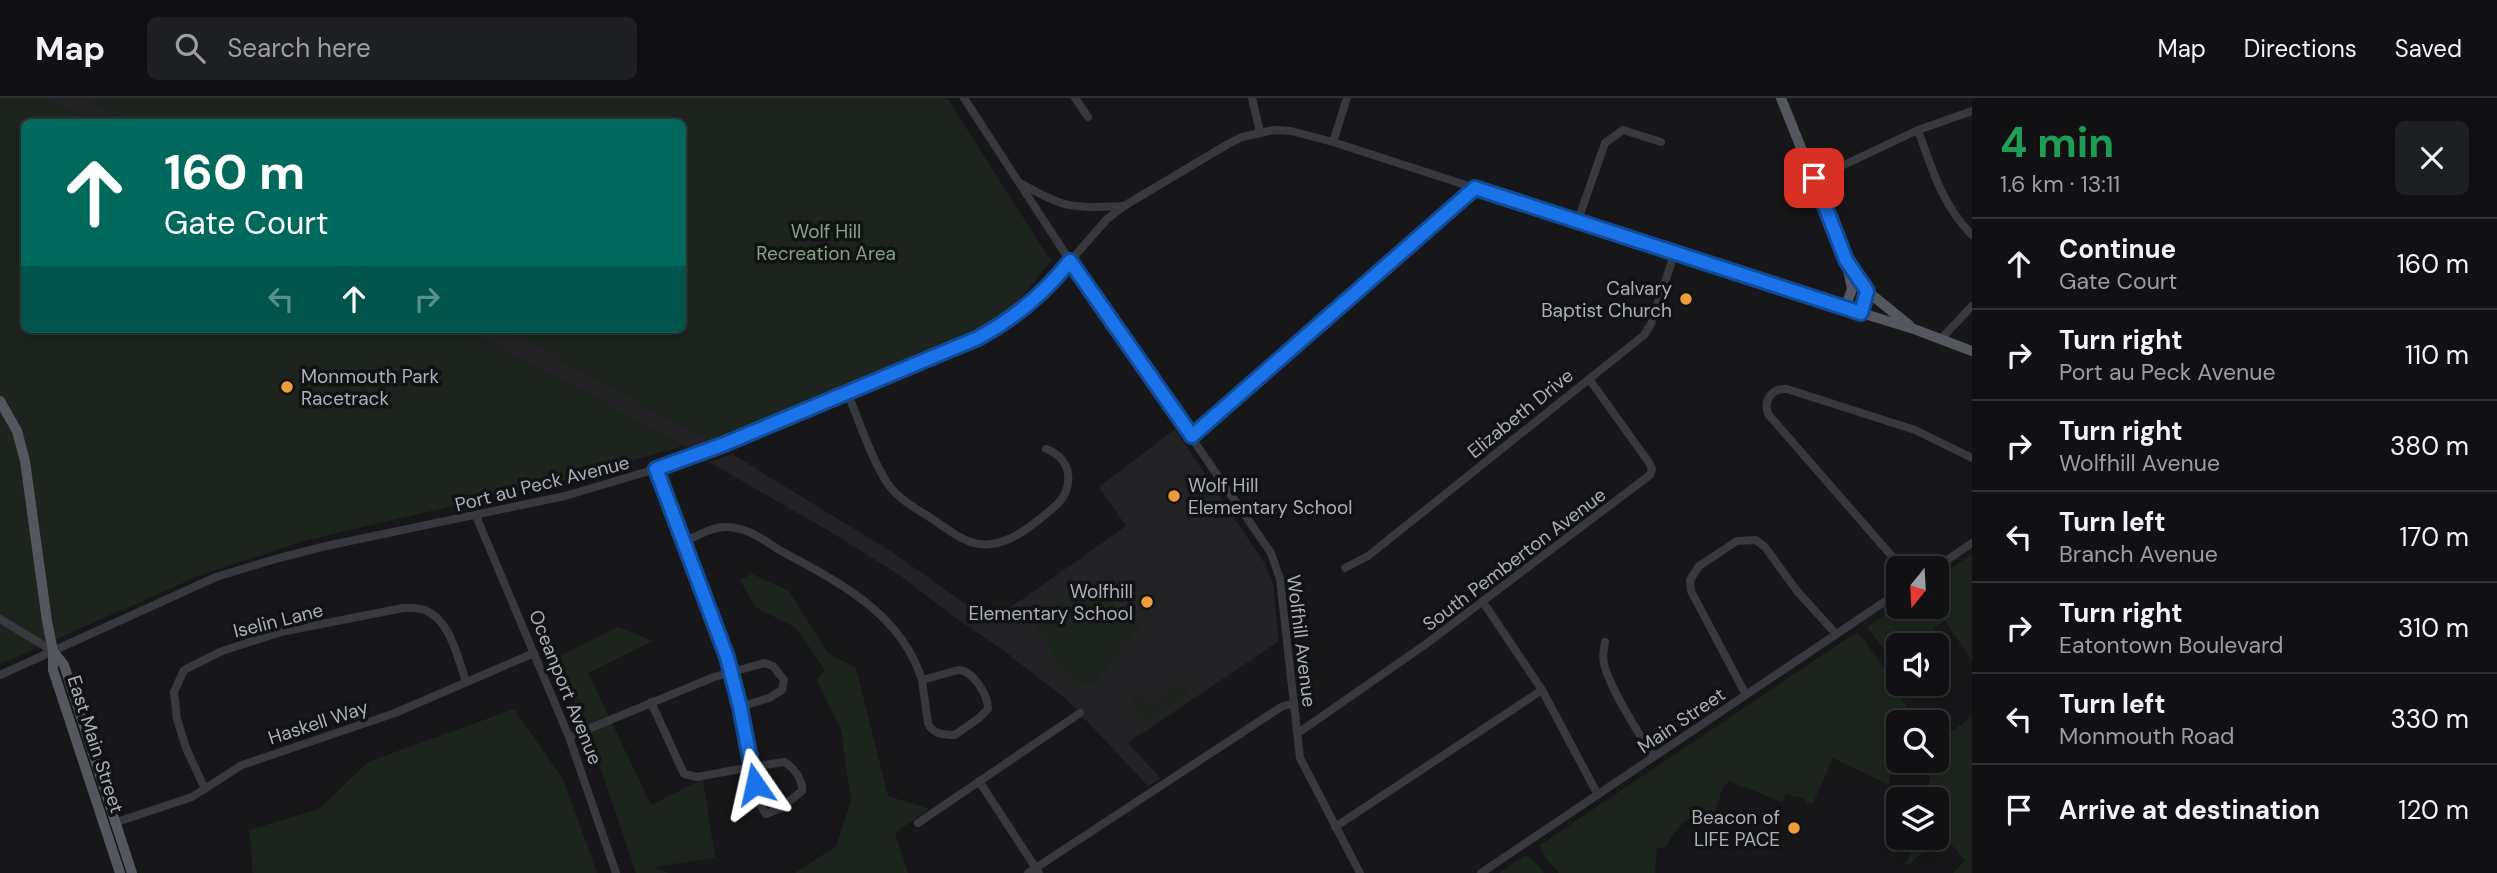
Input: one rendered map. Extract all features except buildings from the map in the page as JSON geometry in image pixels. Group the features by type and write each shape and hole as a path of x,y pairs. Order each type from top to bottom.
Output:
{"main road":[{"path":"1781,98 1846,260 1852,289 1846,308 1914,329 1972,352"},
{"path":"1846,260 1867,291 1914,329"},
{"path":"1861,313 1867,291"},
{"path":"0,401 17,431 25,461 53,651"},
{"name":"East Main Street","path":"53,651 64,665 132,873"},
{"name":"East Main Street","path":"53,651 54,670 120,873"}],"street":[{"name":"Wolfhill Avenue","path":"964,98 1070,261 1259,533 1277,570 1285,612 1299,751 1303,766 1360,873"},
{"path":"1075,98 1088,117"},
{"path":"1252,98 1260,132 1291,131 1333,142 1846,308"},
{"path":"1333,142 1347,98"},
{"path":"1814,178 1918,130 1972,111"},
{"path":"1578,220 1605,143 1623,130 1661,142"},
{"path":"1918,130 1942,196 1972,235"},
{"name":"Port au Peck Avenue","path":"0,675 184,590 247,567 326,547 565,496 656,469 722,445 978,338 1037,299 1091,235 1124,206 1228,144 1260,132"},
{"path":"1019,182 1064,205 1082,208 1124,206"},
{"path":"1192,436 1475,188"},
{"name":"Elizabeth Drive","path":"1345,568 1368,556 1649,329 1675,252"},
{"path":"1941,339 1972,306"},
{"name":"South Pemberton Avenue","path":"1298,733 1483,602 1645,481 1651,473 1648,461 1588,379"},
{"path":"1892,556 1768,414 1768,398 1775,391 1787,389 1914,430 1972,458"},
{"path":"847,392 889,486 909,504 963,539 976,544 993,545 1010,539 1062,500 1068,487 1068,469 1060,457 1046,449"},
{"path":"651,702 681,771 690,777 706,775 751,767 784,762 802,784 802,791 771,813 764,813 758,801 751,767 740,707 731,672 656,469"},
{"name":"Oceanport Avenue","path":"476,516 569,737 616,873"},
{"path":"684,542 714,528 743,530 854,592 877,611 898,636 918,668 928,723 933,731 955,735 988,709 986,699 972,676 963,670 922,680"},
{"path":"1746,695 1691,591 1690,580 1699,566 1737,541 1756,540 1765,547 1797,591 1836,635"},
{"path":"1950,558 1972,543"},
{"name":"Main Street","path":"1481,873 1886,601"},
{"path":"1483,602 1542,690 1598,795"},
{"name":"Iselin Lane","path":"205,789 183,738 177,719 174,692 184,670 222,651 281,632 403,608 423,608 440,618 450,636 467,681"},
{"path":"0,619 53,651"},
{"path":"1605,642 1603,659 1608,674 1654,756"},
{"name":"Haskell Way","path":"114,822 192,797 242,765 395,713 534,653"},
{"path":"569,737 731,672 768,663 779,672 784,680 782,690 774,696 740,707"},
{"path":"1335,827 1542,690"},
{"path":"979,781 1034,871 1281,707 1294,703"},
{"path":"918,823 1080,713"}],"shaded area":[{"path":"44,98 85,98 124,119 82,119"},
{"path":"472,333 513,333 711,442 691,450"},
{"name":"Wolfhill Elementary School","path":"1175,429 1265,564 1273,584 1279,641 1128,743 1161,779 1148,786 1067,700 1003,650 898,574 709,462 732,454 892,552 993,620 1126,526 1099,487"}],"green space":[{"name":"Monmouth Park Racetrack","path":"0,98 44,98 82,119 21,119 21,333 472,333 683,446 564,480 303,541 203,574 0,664"},
{"name":"Wolf Hill Recreation Area","path":"85,98 947,98 1051,261 1009,312 892,370 711,442 513,333 686,333 686,119 124,119"},
{"path":"1972,554 1972,660 1945,621 1934,628 1936,633 1886,633 1886,652 1867,627 1886,614 1886,620 1950,620 1950,569"},
{"path":"752,574 789,591 828,653 856,668 888,796 929,809 895,833 908,873 795,873 836,846 851,801 841,730 817,680 825,670 796,628 755,607 740,580"},
{"path":"1088,598 1110,602 1141,626 1093,685 1078,685 1061,666 1030,618 1058,603"},
{"path":"618,627 653,641 588,673 651,805 703,779 715,858 653,867 668,873 636,873 593,746 556,658"},
{"path":"1855,633 1862,637 1886,672 1886,696 1901,696 1907,710 1886,710 1886,773 1890,773 1889,785 1833,758 1813,803 1807,803 1802,797 1787,793 1782,802 1729,781 1723,787 1715,812 1691,818 1679,827 1666,847 1657,848 1655,873 1559,873 1543,854 1540,845"},
{"path":"1181,680 1190,691 1148,723 1129,698 1138,692 1150,707 1171,692 1169,689"},
{"path":"514,709 563,779 597,873 253,873 249,830 319,809 368,762"},
{"path":"1972,717 1972,873 1953,873 1965,861 1949,841 1949,787 1929,787 1930,773 1949,773 1949,733"},
{"path":"1913,850 1926,850 1905,867"},
{"path":"1524,856 1530,857 1544,873 1499,873"}],"place":[{"name":"Calvary Baptist Church","path":"1686,299"},
{"name":"Monmouth Park Racetrack","path":"287,387"},
{"name":"Wolf Hill Elementary School","path":"1174,496"},
{"name":"Wolfhill Elementary School","path":"1147,602"},
{"name":"Beacon of LIFE PACE","path":"1794,828"}],"route":[{"path":"755,784 727,657 656,469 722,445 978,338 1013,318 1037,299 1070,261 1192,436 1475,188 1861,313 1867,291 1846,260 1814,178"}]}
